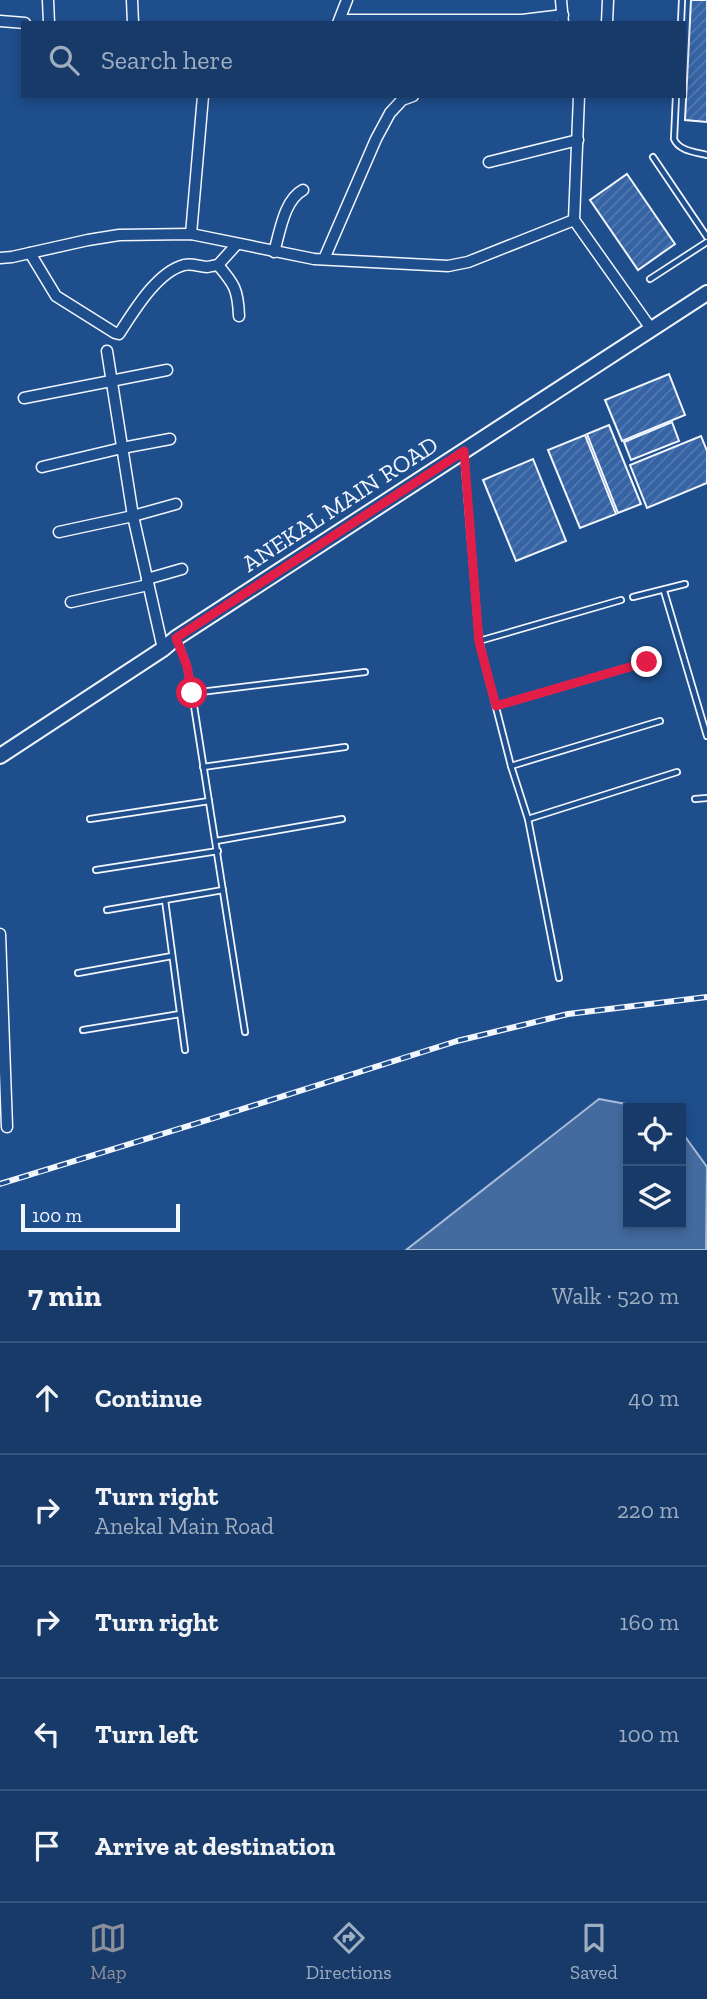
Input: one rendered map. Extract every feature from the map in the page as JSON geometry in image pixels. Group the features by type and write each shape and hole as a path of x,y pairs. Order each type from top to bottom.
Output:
{"main road":[{"name":"ANEKAL MAIN ROAD","path":"0,756 176,638 707,293"}],"street":[{"path":"48,0 49,21"},
{"path":"132,0 133,21"},
{"path":"339,21 347,0"},
{"path":"430,21 563,19 561,0"},
{"path":"607,21 608,0"},
{"path":"0,21 21,23"},
{"path":"191,234 203,98"},
{"path":"324,259 376,139 396,105 408,98"},
{"path":"579,98 574,220 652,330"},
{"path":"489,162 578,140"},
{"path":"274,252 289,205 295,194 303,190"},
{"path":"0,258 119,235 191,234 274,252 324,259 448,266 468,262 574,220"},
{"path":"30,253 56,296 117,334 145,296 171,271 187,264 207,267 218,265 237,244"},
{"path":"218,265 233,282 239,303 239,316"},
{"path":"107,351 133,516 163,649"},
{"path":"24,398 167,370"},
{"path":"42,467 170,439"},
{"path":"59,532 176,504"},
{"path":"71,602 148,582 182,569"},
{"path":"0,934 7,1127"}],"lane":[{"path":"681,21 682,0"},
{"path":"676,98 676,145 707,155"},
{"path":"653,158 707,237"},
{"path":"650,279 707,242"},
{"path":"464,451 479,642 511,766 528,819 559,978"},
{"path":"633,597 685,584"},
{"path":"664,590 707,737"},
{"path":"479,642 621,600"},
{"path":"176,638 187,666 192,693 245,1032"},
{"path":"496,706 647,662"},
{"path":"192,693 365,672"},
{"path":"511,766 660,721"},
{"path":"203,766 345,747"},
{"path":"528,819 677,772"},
{"path":"695,799 707,798"},
{"path":"90,820 209,802"},
{"path":"216,841 342,819"},
{"path":"96,870 218,851"},
{"path":"107,910 223,890"},
{"path":"165,900 185,1050"},
{"path":"78,973 172,956"},
{"path":"83,1030 180,1014"}],"water":[{"path":"599,1099 623,1103 623,1229 686,1229 686,1138 707,1167 706,1250 406,1250"}],"building":[{"path":"691,0 707,0 707,122 685,120"},
{"path":"627,174 675,244 638,270 590,200"},
{"path":"669,374 685,415 622,441 605,400"},
{"path":"672,422 679,441 631,460 624,442"},
{"path":"609,425 641,504 618,513 587,434"},
{"path":"585,435 616,514 580,528 548,450"},
{"path":"701,436 707,451 707,483 647,508 630,465"},
{"path":"533,459 566,541 516,561 483,480"}],"railway":[{"path":"0,1184 457,1041 568,1014 707,997"}],"route":[{"path":"192,693 187,666 176,638 464,451 479,642 496,706 647,662"}]}
